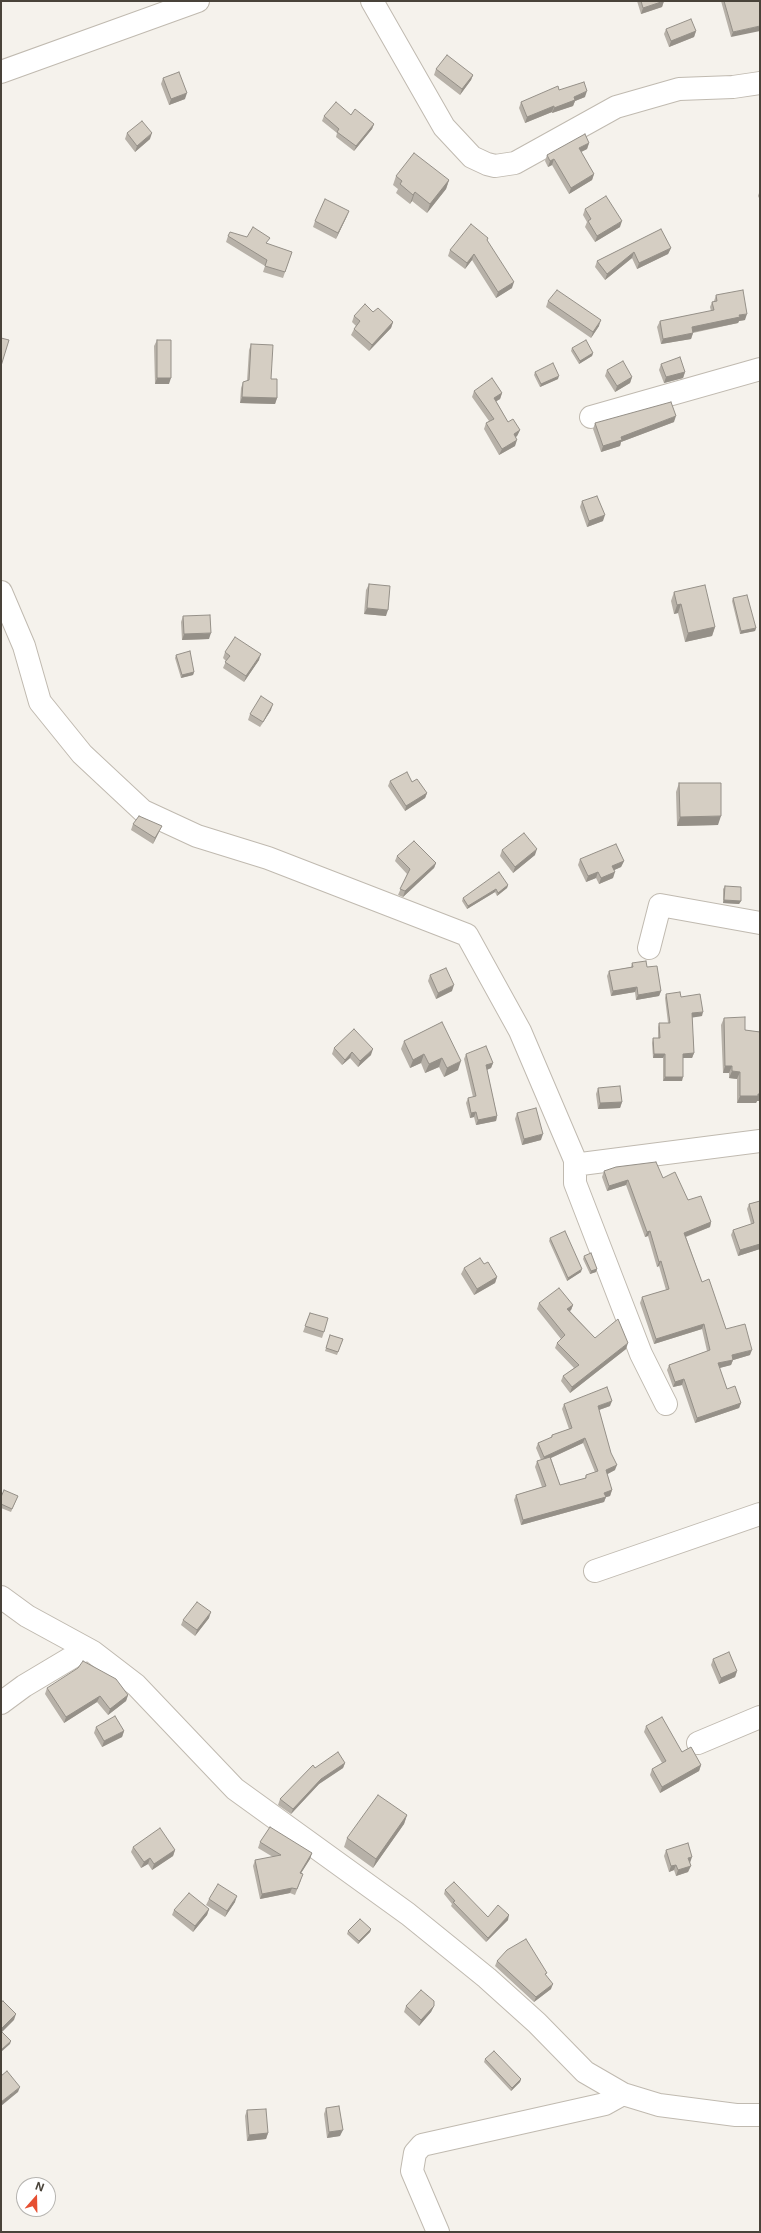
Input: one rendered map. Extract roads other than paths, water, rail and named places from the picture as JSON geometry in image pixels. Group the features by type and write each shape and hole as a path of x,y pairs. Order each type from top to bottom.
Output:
{"street":[{"path":"1,72 198,1"},
{"path":"372,1 444,127 472,157 495,166 515,163 616,106 679,89 733,87 760,83"},
{"path":"591,417 760,369"},
{"path":"2,597 24,646 40,702 82,754 143,811 196,836 268,858 467,935 520,1031 575,1160 575,1183 642,1354 666,1404"},
{"path":"649,948 660,905 760,923"},
{"path":"575,1160 581,1164 760,1142"},
{"path":"596,1571 760,1514"},
{"path":"1,1597 27,1616 86,1648 136,1685 236,1789 408,1914 487,1978 537,2023 585,2072 623,2094 659,2105 736,2115 760,2115"},
{"path":"1,1703 24,1686 86,1648"},
{"path":"698,1743 760,1717"},
{"path":"438,2232 412,2171 415,2153 422,2145 605,2104 623,2094"}]}
